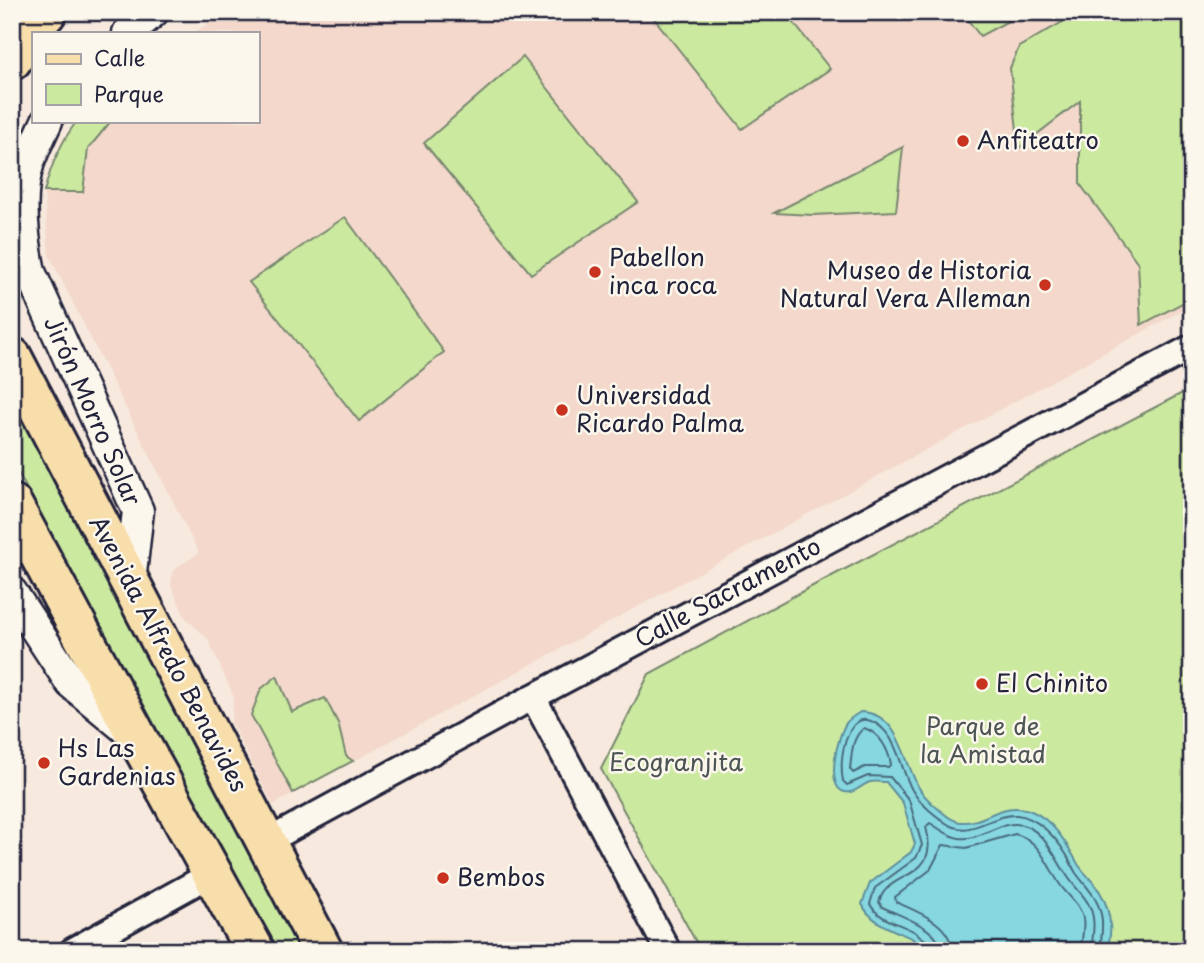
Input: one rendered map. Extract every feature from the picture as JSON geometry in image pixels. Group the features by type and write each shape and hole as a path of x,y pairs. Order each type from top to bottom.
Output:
{"main road":[{"path":"12,20 27,12"},
{"path":"12,60 29,32 47,12"},
{"name":"Avenida Alfredo Benavides","path":"12,356 323,951"},
{"path":"12,504 136,737 255,951"}],"street":[{"path":"129,32 153,12"},
{"name":"Jirón Morro Solar","path":"47,122 28,164 24,198 24,245 30,272 138,511 130,582"},
{"name":"Calle Sacramento","path":"266,842 1192,347"},
{"path":"12,593 71,683 136,737"},
{"path":"533,697 668,951"},
{"path":"72,951 212,873"}],"shaded area":[{"name":"Universidad Ricardo Palma","path":"225,12 1192,12 1192,305 273,805 231,723 234,697 208,639 185,617 171,585 176,568 199,553 49,255 44,192 63,139 76,122 259,122 259,32 195,32"}],"green space":[{"path":"656,12 785,12 830,69 742,129 653,17"},
{"path":"962,12 1025,12 980,36"},
{"path":"1080,12 1192,12 1192,298 1141,325 1138,263 1080,184 1080,101 1019,148 1010,68 1019,47"},
{"path":"523,57 638,202 531,274 424,143"},
{"path":"76,122 110,122 88,149 83,192 44,192 57,155"},
{"path":"903,147 896,211 813,215 774,213"},
{"path":"345,217 444,352 359,421 249,282"},
{"name":"Parque de la Amistad","path":"1192,388 1192,951 701,951 601,769 649,674"},
{"path":"12,393 307,951 271,951 12,461"},
{"path":"277,676 292,712 325,698 338,723 346,756 353,761 293,793 251,715 261,689"}],"water":[{"path":"860,712 873,714 892,728 921,792 951,819 970,822 1001,810 1019,808 1045,819 1064,840 1104,900 1110,925 1106,951 934,951 915,944 913,939 871,917 862,904 870,883 911,852 915,844 903,803 886,782 870,782 855,791 845,792 839,789 835,781 835,760 843,728"}],"place":[{"name":"Anfiteatro","path":"963,141"},
{"name":"Pabellon inca roca","path":"595,272"},
{"name":"Museo de Historia Natural Vera Alleman","path":"1045,285"},
{"name":"Universidad Ricardo Palma","path":"562,410"},
{"name":"El Chinito","path":"982,684"},
{"name":"Hs Las Gardenias","path":"44,763"},
{"name":"Bembos","path":"443,878"}],"park label":[{"name":"Ecogranjita","path":"676,763"}]}
